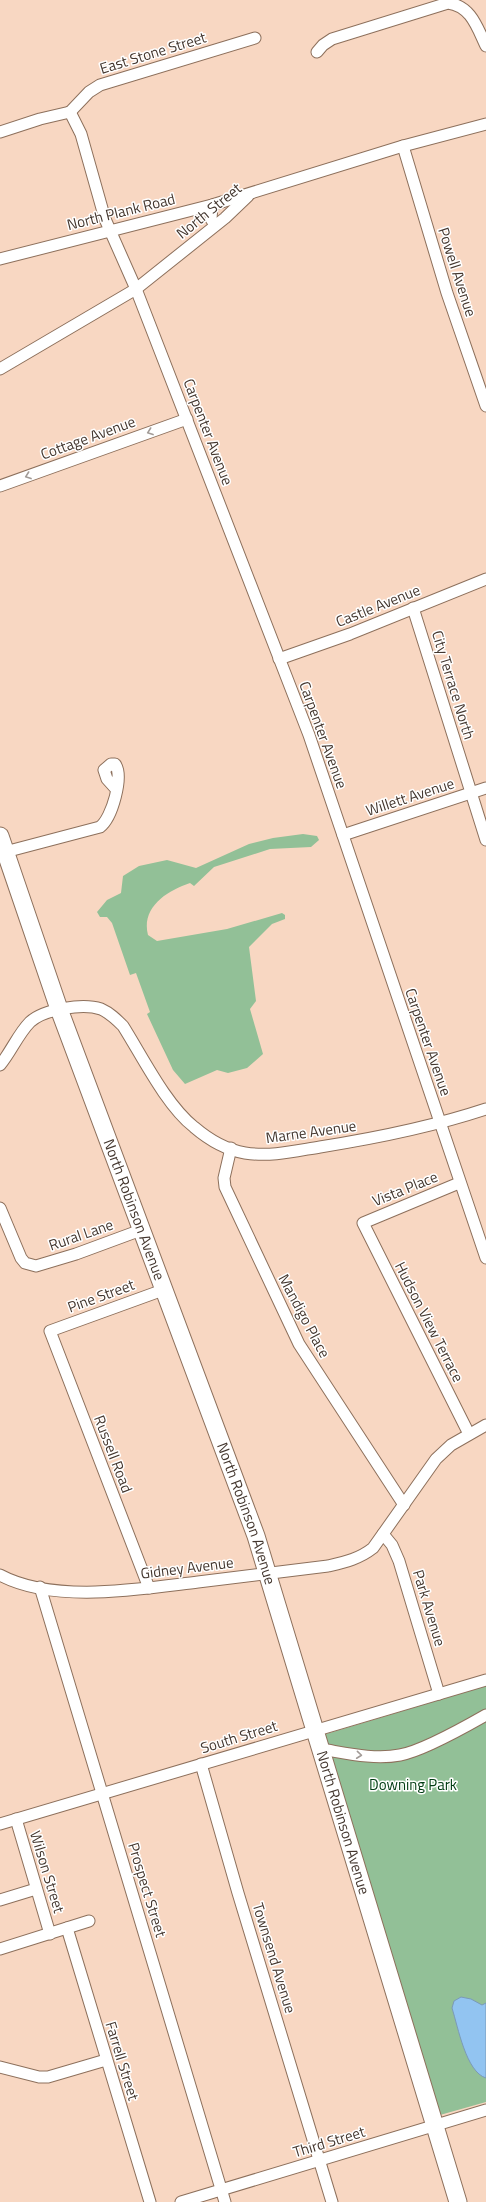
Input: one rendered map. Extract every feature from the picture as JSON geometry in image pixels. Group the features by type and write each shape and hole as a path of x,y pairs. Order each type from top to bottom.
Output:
{"highway":[{"name":"North Robinson Avenue","path":"3,844 59,1009 256,1536 458,2202"}],"street":[{"path":"316,52 323,44 332,39 448,3 456,4 465,9 473,18 486,46"},
{"name":"East Stone Street","path":"70,112 89,92 100,85 255,38"},
{"path":"0,132 70,112"},
{"name":"Carpenter Avenue","path":"70,112 81,134 110,230 136,289 309,735 459,1183 486,1258"},
{"name":"North Street","path":"0,369 136,289 215,225 249,194 404,146 486,124"},
{"name":"Powell Avenue","path":"404,146 447,293 486,406"},
{"name":"North Plank Road","path":"0,259 212,205 249,194"},
{"path":"212,205 211,219 215,225"},
{"path":"475,371 486,368"},
{"name":"Cottage Avenue","path":"0,486 187,419"},
{"name":"Castle Avenue","path":"279,659 486,579"},
{"name":"City Terrace North","path":"413,608 486,840"},
{"name":"Willett Avenue","path":"343,835 486,788"},
{"path":"3,844 100,827 105,823 110,814 116,789"},
{"name":"Marne Avenue","path":"59,1009 88,1007 101,1009 112,1016 123,1026 176,1109 205,1135 231,1148 244,1152 272,1154 362,1140 440,1124 486,1109"},
{"path":"0,1065 31,1022 59,1009"},
{"name":"Mandigo Place","path":"231,1148 224,1178 225,1187 299,1344 404,1505"},
{"name":"Vista Place","path":"363,1223 459,1183"},
{"name":"Rural Lane","path":"0,1208 21,1258 31,1265 36,1266 76,1254 141,1230"},
{"name":"Hudson View Terrace","path":"363,1223 469,1434"},
{"name":"Pine Street","path":"50,1331 163,1290"},
{"name":"Russell Road","path":"50,1331 149,1588"},
{"name":"Gidney Avenue","path":"0,1575 27,1585 40,1587 84,1592 126,1591 328,1566 347,1562 360,1557 372,1548 436,1459 451,1445 486,1425"},
{"name":"Park Avenue","path":"383,1534 392,1545 399,1561 439,1694"},
{"name":"Prospect Street","path":"40,1587 226,2202"},
{"name":"South Street","path":"0,1824 486,1680"},
{"path":"321,1749 372,1756 401,1755 486,1715"},
{"name":"Townsend Avenue","path":"201,1764 238,1893 332,2202"},
{"name":"Wilson Street","path":"16,1819 50,1934"},
{"path":"0,1900 36,1889"},
{"path":"0,1949 89,1921"},
{"name":"Farrell Street","path":"67,1928 150,2202"},
{"path":"0,2067 39,2077 48,2077 106,2060"},
{"name":"Third Street","path":"181,2202 486,2110"}],"green space":[{"path":"303,834 317,836 319,840 311,847 270,849 214,867 194,886 190,883 181,886 164,896 157,902 148,917 148,935 157,941 227,929 282,913 285,915 285,919 272,924 249,947 256,1001 250,1009 263,1054 247,1068 228,1073 217,1070 185,1084 173,1070 147,1014 150,1012 136,973 130,975 112,923 107,917 100,917 97,912 107,900 121,893 123,876 139,866 167,860 196,868 249,844 273,838"},
{"name":"Downing Park","path":"486,1686 486,2102 440,2115 324,1739 326,1734"}],"water":[{"path":"461,1997 471,1999 482,2005 486,2003 486,2078 479,2074 473,2067 460,2037 452,2008 454,2001"}]}
